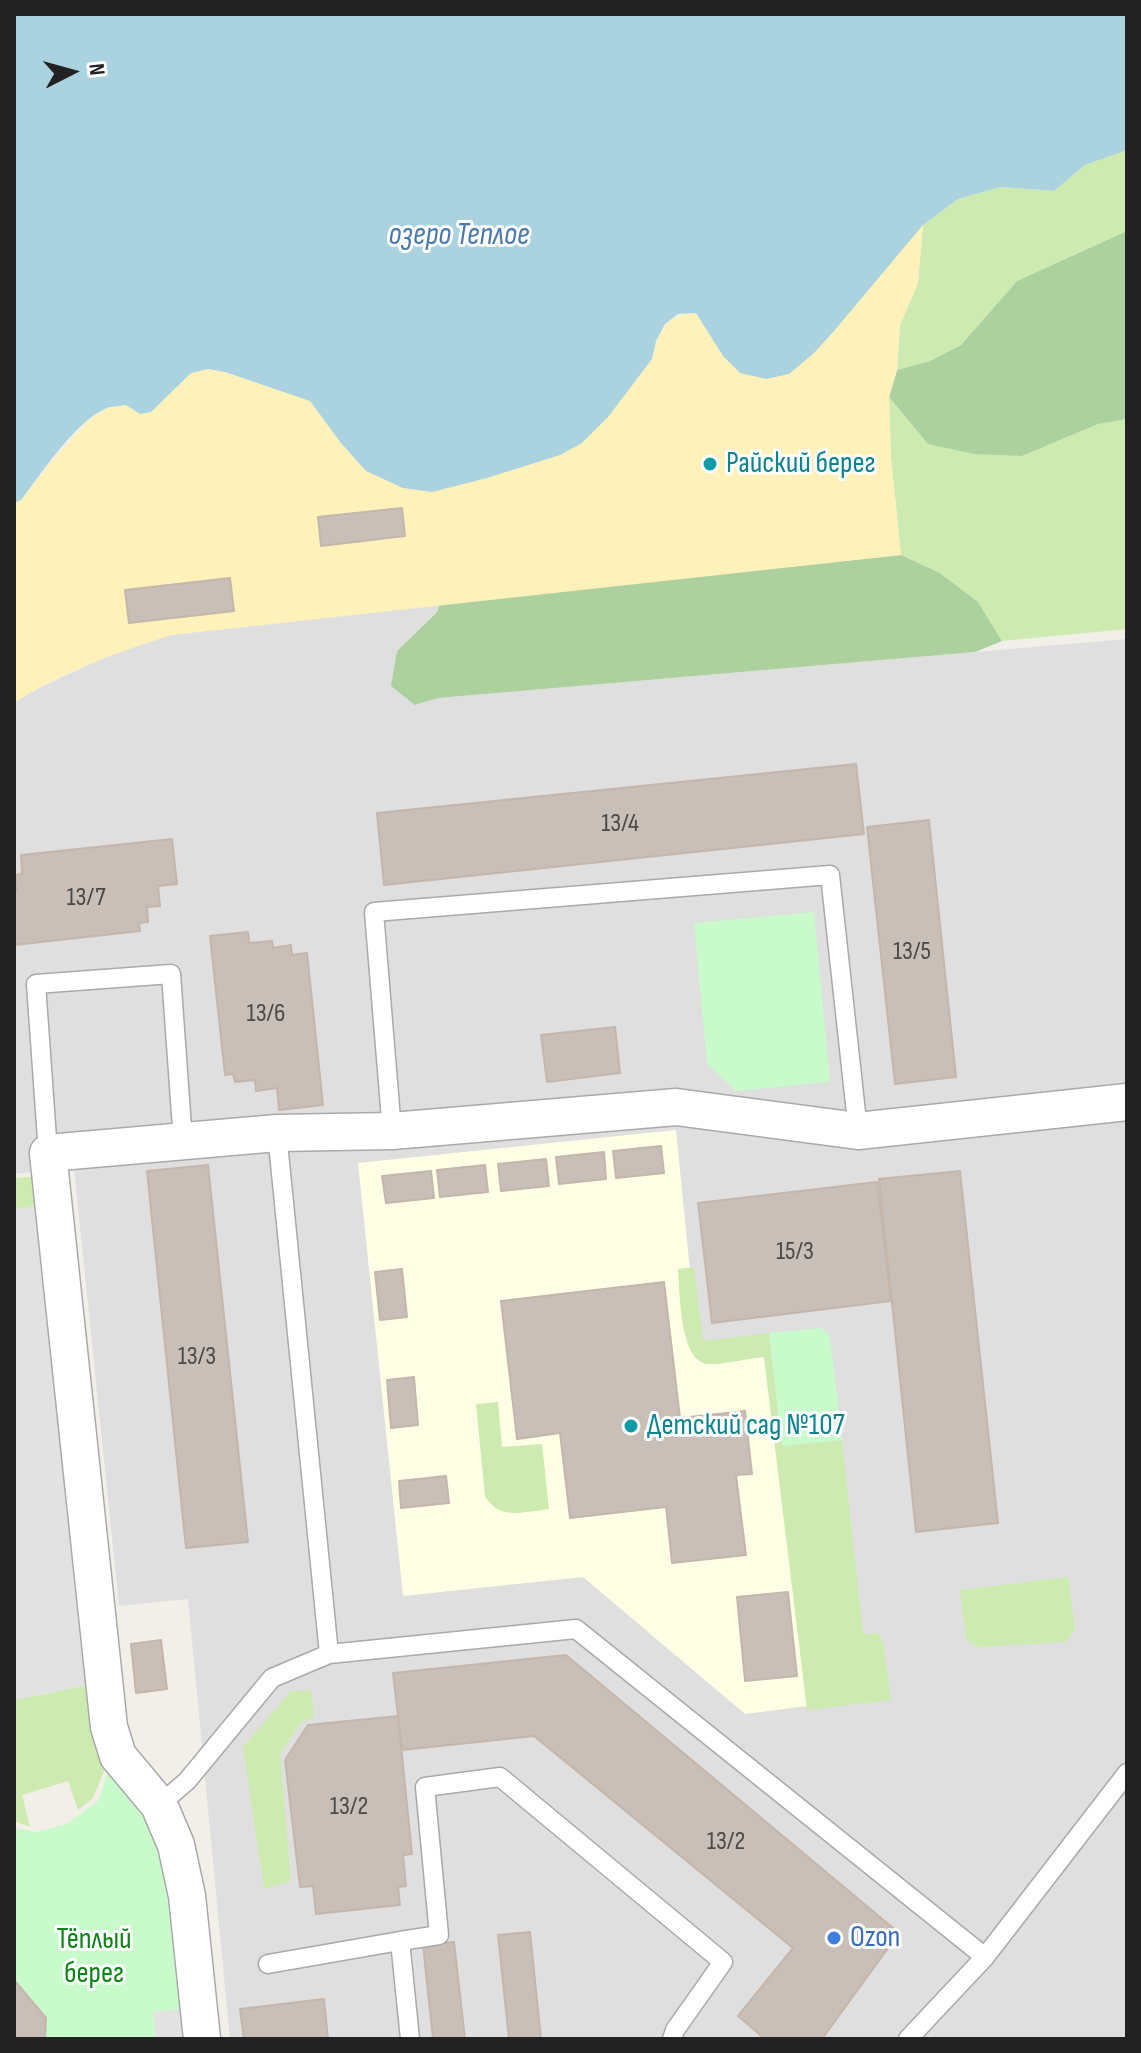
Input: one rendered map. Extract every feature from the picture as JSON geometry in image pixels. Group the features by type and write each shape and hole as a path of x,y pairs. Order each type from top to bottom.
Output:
{"street":[{"path":"202,2039 187,1896 176,1845 159,1805 118,1756 109,1727 48,1153 277,1133 392,1131 676,1107 858,1131 1127,1102"}],"lane":[{"path":"392,1131 374,912 830,875 858,1131"},
{"path":"48,1153 36,984 171,974 183,1142"},
{"path":"277,1133 329,1654"},
{"path":"159,1805 187,1781 272,1678 329,1654 576,1629 985,1957"},
{"path":"908,2039 985,1957 1127,1773"},
{"path":"268,1964 439,1935 425,1787 500,1777 723,1962 675,2030 672,2039"},
{"path":"400,1941 410,2039"}],"shaded area":[{"path":"440,603 437,611 396,652 415,705 438,698 1127,639 1127,2039 230,2039 188,1599 119,1606 74,1168 14,1174 14,703 32,691 110,655 170,635"},
{"path":"676,1130 699,1361 706,1364 764,1357 808,1706 745,1714 583,1577 403,1596 358,1163"},
{"path":"39,1206 89,1685 14,1700 14,1209"},
{"path":"180,2009 183,2039 156,2039 153,2012"}],"green space":[{"path":"1127,150 1127,231 1017,281 961,345 930,361 897,370 900,325 918,283 923,225 958,199 1001,187 1054,191 1085,165"},
{"path":"1127,231 1127,419 1098,424 1022,456 974,454 928,444 889,397 897,370 930,361 961,345 1017,281"},
{"path":"889,397 928,444 1022,456 1098,424 1127,419 1127,629 1002,641 978,602 940,573 901,555 891,458"},
{"path":"901,555 940,573 978,602 1002,641 975,652 438,698 415,705 391,686 397,651 437,612 440,603"},
{"path":"814,912 830,1082 736,1091 707,1064 694,923"},
{"path":"46,1176 75,1452 14,1209 14,1178"},
{"path":"694,1267 703,1341 769,1333 782,1446 842,1440 863,1634 878,1633 883,1642 891,1700 807,1710 764,1357 708,1364 698,1360 691,1351 683,1324 678,1269"},
{"path":"821,1328 830,1336 842,1440 782,1446 769,1333"},
{"path":"498,1402 502,1447 542,1444 549,1509 505,1512 497,1509 485,1496 476,1404"},
{"path":"1068,1577 1075,1629 1066,1642 977,1647 966,1640 960,1590"},
{"path":"89,1685 109,1759 93,1798 78,1810 68,1781 22,1795 30,1827 14,1821 14,1700"},
{"path":"311,1690 314,1717 301,1722 280,1754 291,1881 264,1889 243,1747 291,1691"},
{"name":"Тёплый берег","path":"111,1762 159,1826 180,2009 153,2012 156,2039 14,2039 14,1828 36,1832 67,1824 99,1800"}],"sand":[{"name":"Райский берег","path":"923,225 918,283 900,325 897,370 889,397 891,458 901,555 171,635 70,673 14,703 14,503 21,500 88,421 107,408 126,405 140,414 151,412 191,373 208,369 225,372 310,401 366,471 432,491 560,455 652,359 665,326 685,314 696,313 723,356 814,353"}],"water":[{"name":"озеро Теплое","path":"14,14 1127,14 1127,150 1085,165 1054,191 1001,187 958,199 923,225 834,331 789,374 766,379 740,373 723,356 696,313 678,314 665,324 656,341 652,359 608,417 582,443 560,455 432,492 403,488 366,471 310,401 208,369 191,373 151,412 140,414 126,405 107,408 95,415 71,436 21,500 14,503"}],"building":[{"path":"402,508 405,536 321,546 318,517"},
{"path":"230,578 234,611 129,623 125,590"},
{"path":"856,764 864,834 384,885 377,813"},
{"path":"929,820 956,1077 895,1084 867,827"},
{"path":"172,839 177,884 158,886 160,906 147,907 148,922 139,923 140,931 14,945 15,875 22,874 21,855"},
{"path":"248,932 249,943 272,941 273,948 291,945 292,955 307,953 323,1105 279,1110 277,1088 256,1091 255,1080 235,1082 233,1074 225,1075 210,936"},
{"path":"615,1027 620,1073 547,1082 541,1035"},
{"path":"661,1146 664,1173 616,1178 613,1151"},
{"path":"604,1152 606,1179 559,1184 556,1157"},
{"path":"546,1159 549,1186 501,1191 498,1164"},
{"path":"208,1165 248,1542 186,1548 147,1171"},
{"path":"485,1165 488,1192 440,1197 437,1170"},
{"path":"431,1171 434,1198 386,1203 382,1176"},
{"path":"960,1171 998,1523 916,1532 879,1179"},
{"path":"877,1182 891,1301 712,1323 698,1203"},
{"path":"402,1269 407,1317 380,1320 375,1272"},
{"name":"Детский сад №107","path":"664,1282 680,1418 745,1411 752,1474 736,1475 746,1555 672,1563 666,1507 570,1518 560,1433 517,1439 501,1301"},
{"path":"414,1377 418,1425 391,1428 387,1380"},
{"path":"446,1476 449,1503 401,1508 399,1481"},
{"path":"788,1592 797,1676 745,1681 737,1597"},
{"path":"161,1640 167,1689 136,1693 131,1644"},
{"path":"566,1655 899,1933 822,2039 765,2039 738,2016 793,1948 534,1736 402,1750 393,1673"},
{"path":"398,1716 412,1854 403,1855 406,1886 398,1887 400,1905 316,1914 313,1886 300,1887 285,1760 308,1725"},
{"path":"530,1932 541,2039 509,2039 498,1935"},
{"path":"454,1942 465,2039 433,2039 423,1945"},
{"path":"14,1980 46,2018 45,2039 14,2039"},
{"path":"324,1999 328,2039 244,2039 240,2009"}],"place":[{"name":"Райский берег","path":"710,464"},
{"name":"Детский сад №107","path":"631,1426"},
{"name":"Ozon","path":"834,1938"}]}
